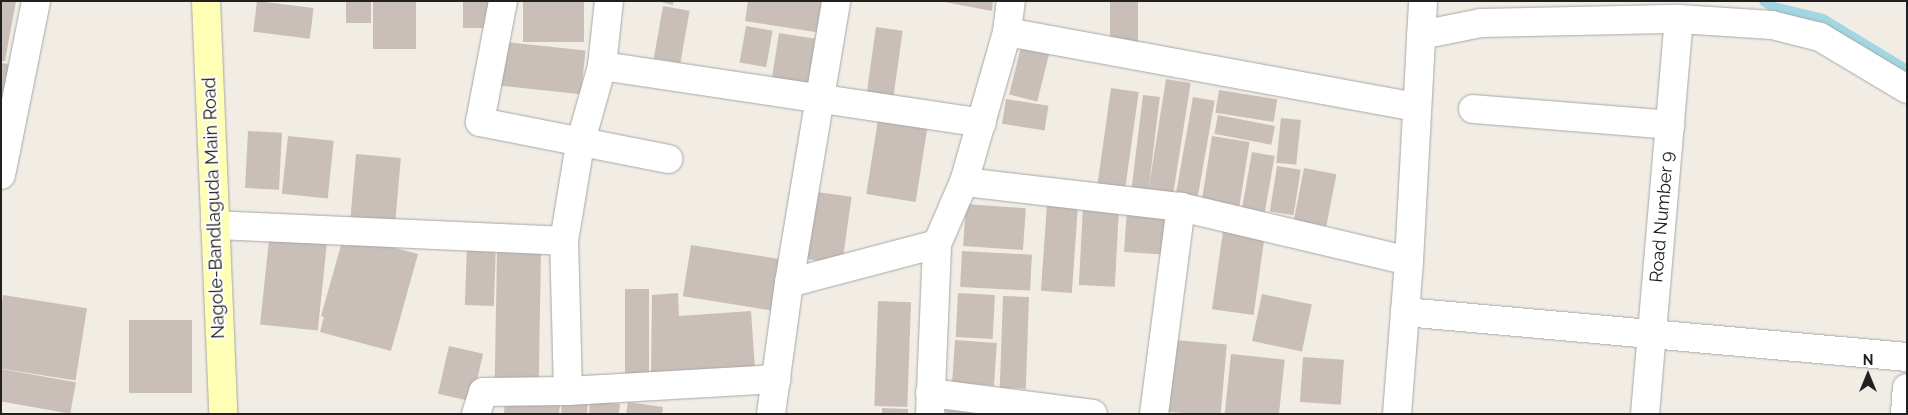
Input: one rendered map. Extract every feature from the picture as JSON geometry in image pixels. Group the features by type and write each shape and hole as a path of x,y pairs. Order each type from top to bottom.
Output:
{"street":[{"path":"1,174 36,1"},
{"name":"Nagole-Bandlaguda Main Road","path":"206,1 223,414"},
{"path":"503,1 480,122 580,144 668,159"},
{"path":"568,392 564,241 580,144 602,66 609,1"},
{"path":"772,414 789,283 836,1"},
{"path":"1012,1 1007,32 964,182 937,244 930,403 1093,414"},
{"path":"1397,414 1409,261 1423,1"},
{"path":"1421,35 1481,23 1679,19 1772,25 1820,37 1907,89"},
{"name":"Road Number 9","path":"1645,414 1679,19"},
{"path":"1007,32 1417,107"},
{"path":"602,66 982,123"},
{"path":"1473,109 1670,125"},
{"path":"964,182 1181,207 1409,261"},
{"path":"1154,414 1181,207"},
{"path":"215,225 564,241"},
{"path":"789,283 937,244"},
{"path":"1405,312 1907,357"},
{"path":"476,414 483,392 568,392 777,378"},
{"path":"1905,414 1907,388"}],"building":[{"path":"1,1 16,1 5,61 1,61"},
{"path":"257,1 314,8 310,39 253,32"},
{"path":"346,1 371,1 371,23 346,23"},
{"path":"373,1 416,1 416,49 373,49"},
{"path":"463,1 498,1 498,28 463,28"},
{"path":"523,1 584,1 584,42 523,42"},
{"path":"657,1 673,1 673,5"},
{"path":"748,1 827,1 822,33 745,21"},
{"path":"939,1 993,1 992,11"},
{"path":"1110,1 1138,1 1138,42 1110,42"},
{"path":"663,6 690,11 680,63 654,58"},
{"path":"746,26 773,31 766,67 740,62"},
{"path":"876,27 903,31 892,104 866,100"},
{"path":"779,33 816,39 808,86 771,80"},
{"path":"505,42 586,50 581,94 500,86"},
{"path":"1021,47 1049,54 1037,102 1009,95"},
{"path":"1,63 9,64 2,104 1,104"},
{"path":"1166,79 1191,83 1173,196 1148,193"},
{"path":"1111,88 1139,92 1125,189 1097,185"},
{"path":"1219,90 1277,99 1274,122 1215,113"},
{"path":"1143,95 1160,97 1148,190 1132,188"},
{"path":"1193,97 1215,101 1197,201 1175,197"},
{"path":"1006,99 1048,106 1045,130 1002,124"},
{"path":"1218,115 1275,126 1271,145 1214,134"},
{"path":"1281,118 1301,120 1296,165 1276,163"},
{"path":"878,120 927,128 916,202 866,194"},
{"path":"248,131 282,133 279,190 245,188"},
{"path":"288,136 334,141 328,198 282,194"},
{"path":"1212,136 1250,142 1239,206 1202,200"},
{"path":"1252,152 1275,156 1265,213 1242,209"},
{"path":"356,154 401,158 395,230 350,226"},
{"path":"1277,166 1301,170 1294,215 1270,211"},
{"path":"1304,168 1336,174 1326,226 1294,220"},
{"path":"810,191 852,197 842,264 801,258"},
{"path":"966,204 1026,208 1023,250 963,246"},
{"path":"1047,204 1078,206 1072,293 1041,291"},
{"path":"1083,206 1119,208 1115,287 1079,285"},
{"path":"1127,209 1169,212 1166,255 1124,252"},
{"path":"270,230 328,236 318,331 260,324"},
{"path":"1223,231 1265,237 1254,315 1212,309"},
{"path":"362,239 418,254 391,351 320,332 324,317 321,316 341,245 347,246"},
{"path":"467,243 496,244 494,306 465,305"},
{"path":"691,245 781,259 773,311 683,296"},
{"path":"497,251 541,252 539,379 495,378"},
{"path":"962,251 1032,255 1030,291 960,287"},
{"path":"625,289 649,289 649,377 625,377"},
{"path":"678,293 679,316 751,311 755,369 651,375 652,295"},
{"path":"958,293 995,295 993,339 956,337"},
{"path":"1262,294 1312,305 1302,352 1252,341"},
{"path":"3,295 87,308 76,380 1,369 1,308"},
{"path":"1003,296 1029,297 1026,389 1000,388"},
{"path":"878,301 911,302 907,407 874,406"},
{"path":"129,320 192,320 192,393 129,393"},
{"path":"955,340 997,343 994,386 952,383"},
{"path":"1175,340 1227,345 1221,414 1169,412"},
{"path":"449,346 483,354 472,402 438,394"},
{"path":"1231,354 1285,360 1279,414 1225,414"},
{"path":"1303,357 1344,360 1341,405 1300,402"},
{"path":"1,369 76,382 70,414 1,401"},
{"path":"505,398 560,404 559,414 504,414"},
{"path":"562,400 588,402 587,414 561,414"},
{"path":"590,401 620,404 619,414 589,414"},
{"path":"628,402 663,407 662,414 626,414"},
{"path":"946,405 975,407 974,414 946,414"},
{"path":"882,408 908,409 908,414 882,414"}],"waterway":[{"path":"1764,1 1773,7 1823,19 1907,70"}]}
